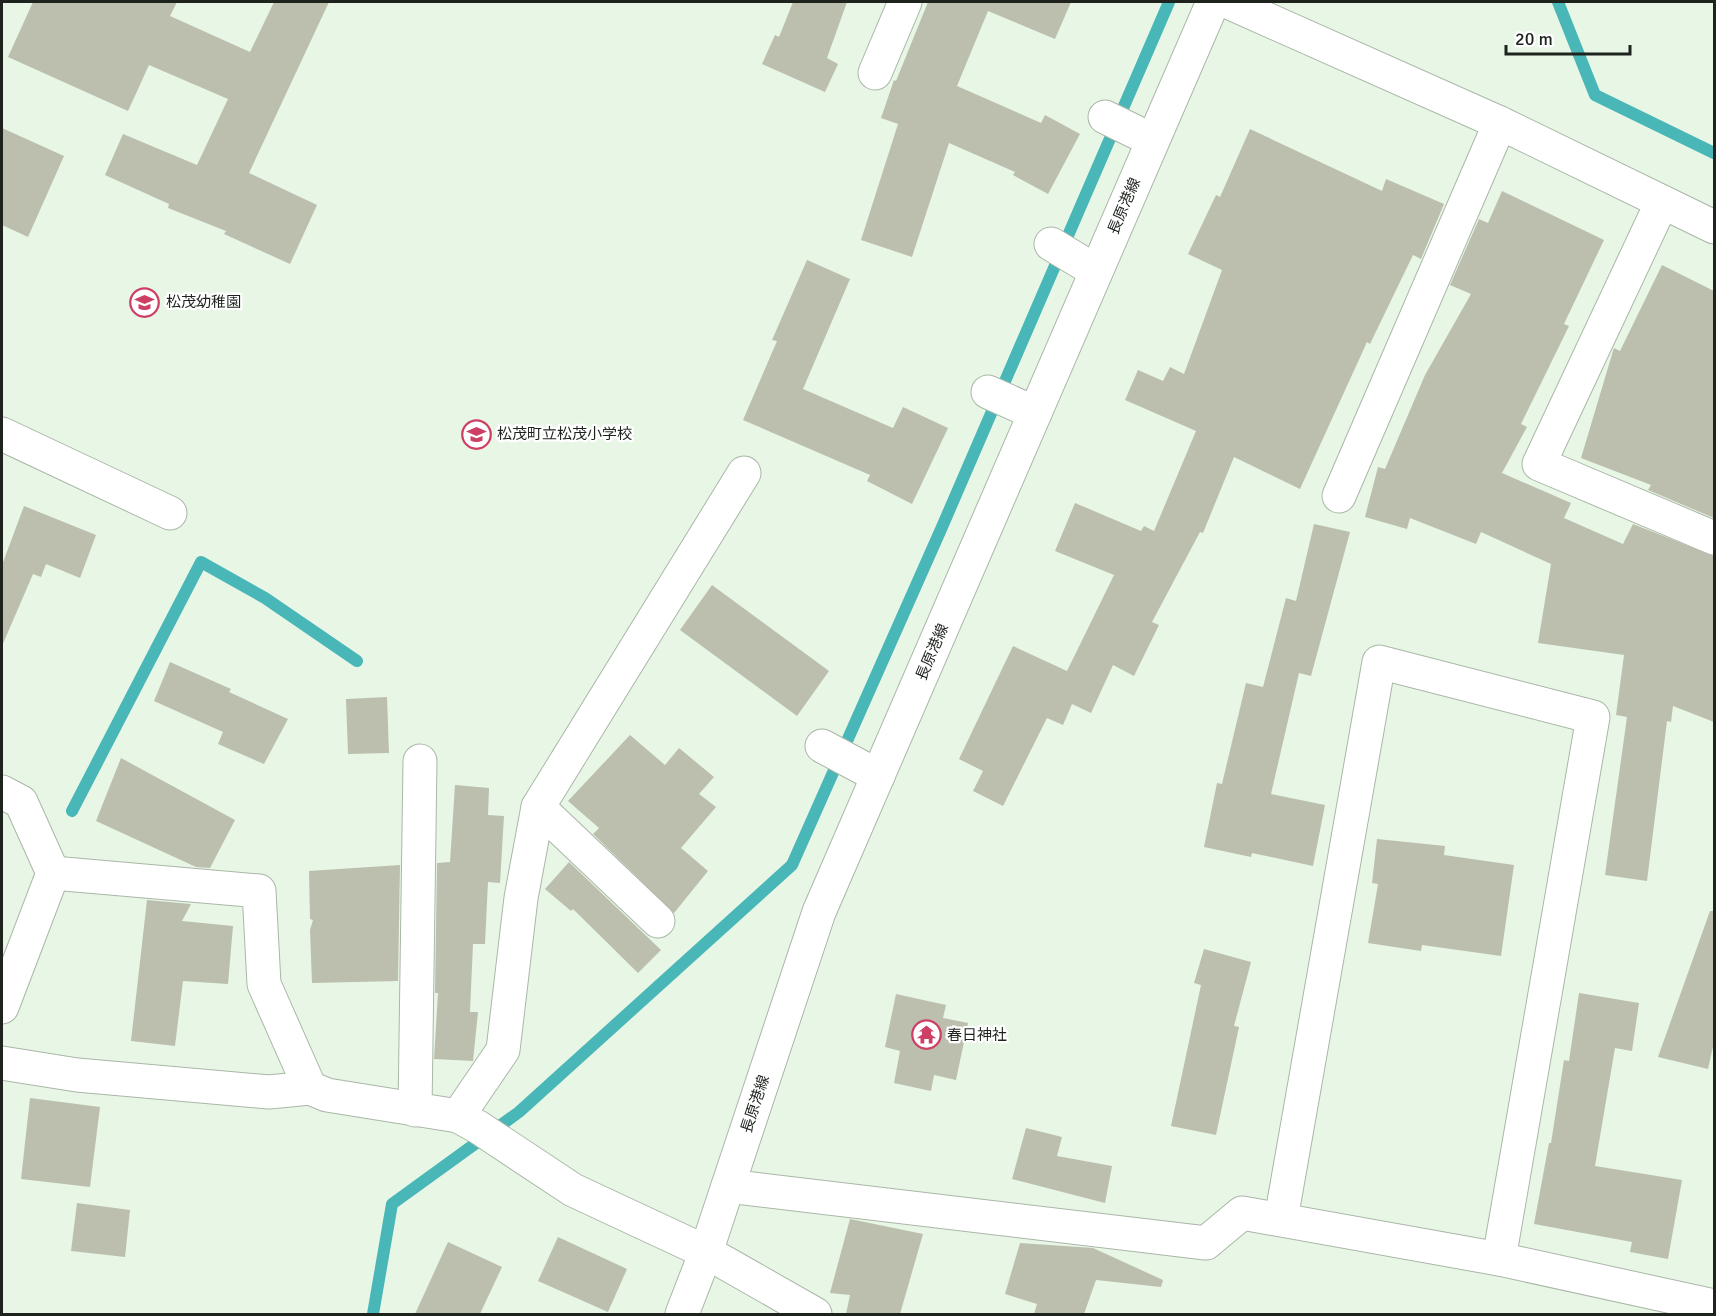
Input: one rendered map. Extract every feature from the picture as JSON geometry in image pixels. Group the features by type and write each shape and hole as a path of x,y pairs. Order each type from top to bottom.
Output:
{"street":[{"path":"875,73 905,2"},
{"name":"長原港線","path":"682,1314 706,1252 819,912 1213,2"},
{"path":"1228,2 1500,123 1714,227"},
{"path":"1105,117 1152,141"},
{"path":"1339,496 1500,123"},
{"path":"1662,202 1539,464 1714,535"},
{"path":"1051,244 1096,271"},
{"path":"988,392 1035,412"},
{"path":"2,434 170,513"},
{"path":"458,1116 503,1050 521,898 538,807 744,473"},
{"path":"1281,1219 1379,662 1593,717 1499,1259"},
{"path":"822,746 878,776"},
{"path":"415,1110 420,761"},
{"path":"2,792 21,802 52,873 2,1006"},
{"path":"538,807 658,921"},
{"path":"52,873 259,891 264,984 310,1088"},
{"path":"2,1063 77,1075 269,1092 310,1088 327,1095 458,1116 478,1126 573,1190 706,1252 815,1314"},
{"path":"728,1186 1206,1243 1242,1214 1281,1219 1499,1259 1714,1306"}],"building":[{"path":"33,2 177,2 170,16 250,52 274,2 329,2 249,173 317,205 290,264 224,234 226,231 168,208 169,204 105,175 123,134 197,165 228,99 149,65 128,111 8,57"},
{"path":"793,2 847,2 827,58 838,64 825,92 762,64 775,35 779,37"},
{"path":"928,2 1071,2 1055,39 988,11 957,86 1041,123 1045,115 1080,134 1048,194 1013,175 1015,172 949,143 912,257 861,240 898,124 881,118 894,80 896,81"},
{"path":"2,128 64,156 28,237 2,225"},
{"path":"1250,129 1382,191 1386,179 1444,204 1421,259 1413,255 1370,344 1367,342 1300,489 1234,457 1203,533 1200,532 1152,622 1159,625 1134,676 1113,665 1091,713 1072,704 1063,725 1047,718 1003,806 973,791 983,771 959,759 1013,646 1067,671 1114,575 1055,551 1075,503 1141,531 1144,526 1154,531 1196,431 1125,400 1138,370 1163,381 1170,367 1184,374 1222,270 1188,254 1216,195 1220,197"},
{"path":"1502,191 1604,240 1564,324 1569,326 1521,424 1527,427 1502,473 1571,503 1564,518 1623,544 1633,524 1714,556 1714,722 1673,706 1671,722 1667,721 1647,881 1605,875 1627,717 1616,715 1624,655 1538,643 1551,564 1481,532 1476,544 1410,518 1407,529 1365,517 1378,467 1385,469 1425,375 1471,294 1450,285 1479,219 1488,223"},
{"path":"807,260 850,279 803,389 893,428 903,407 948,428 912,504 867,481 870,475 743,420 777,341 772,340"},
{"path":"1662,265 1714,291 1714,518 1648,490 1651,485 1581,458 1614,348 1620,351"},
{"path":"24,506 96,535 80,578 46,564 41,577 33,574 2,646 2,565"},
{"path":"1314,524 1350,532 1311,676 1299,673 1271,794 1325,805 1313,866 1252,853 1251,857 1204,847 1217,783 1222,784 1246,683 1263,687 1286,598 1296,601"},
{"path":"712,585 829,671 797,716 680,630"},
{"path":"170,662 231,689 229,692 288,719 264,764 218,744 223,732 154,701"},
{"path":"387,697 389,753 348,754 346,699"},
{"path":"630,735 665,765 679,748 714,777 699,794 716,807 681,848 708,871 674,913 593,834 599,828 568,801"},
{"path":"121,758 235,820 210,868 196,867 96,821"},
{"path":"455,785 489,788 488,815 504,816 500,883 488,882 485,944 473,944 470,1012 478,1012 473,1061 434,1059 438,993 435,993 437,863 450,862"},
{"path":"1377,839 1445,846 1444,855 1514,865 1501,956 1422,945 1421,951 1368,943 1378,884 1372,883"},
{"path":"569,862 661,950 638,973 573,909 571,911 545,889"},
{"path":"400,865 398,981 312,983 310,930 313,920 310,919 309,871"},
{"path":"147,900 191,904 182,921 233,926 228,984 183,981 175,1046 131,1041"},
{"path":"1710,911 1714,911 1714,1042 1708,1069 1658,1057"},
{"path":"1204,949 1251,962 1234,1026 1239,1027 1216,1135 1171,1126 1201,985 1194,983"},
{"path":"1579,993 1639,1003 1632,1051 1615,1048 1595,1166 1682,1180 1668,1259 1630,1252 1632,1242 1534,1224 1549,1143 1551,1143 1564,1060 1569,1061"},
{"name":"春日神社","path":"896,994 946,1005 943,1018 968,1023 956,1080 934,1075 931,1091 894,1083 900,1051 885,1047"},
{"path":"30,1098 100,1107 90,1187 21,1179"},
{"path":"1026,1128 1062,1137 1057,1156 1112,1166 1105,1203 1012,1179"},
{"path":"77,1203 130,1210 125,1257 71,1251"},
{"path":"850,1219 923,1234 900,1314 846,1314 850,1295 830,1293"},
{"path":"558,1237 627,1269 608,1312 538,1281"},
{"path":"448,1242 502,1267 480,1314 415,1314"},
{"path":"1020,1243 1093,1248 1163,1280 1161,1287 1096,1280 1084,1314 1034,1314 1037,1304 1005,1294"}],"waterway":[{"path":"373,1314 392,1204 519,1112 792,865 942,527 1169,2"},
{"path":"1558,2 1595,95 1714,153"},
{"path":"72,811 201,562 265,598 357,661"}],"place":[{"name":"松茂幼稚園","path":"145,302"},
{"name":"松茂町立松茂小学校","path":"476,434"},
{"name":"春日神社","path":"926,1035"}]}
